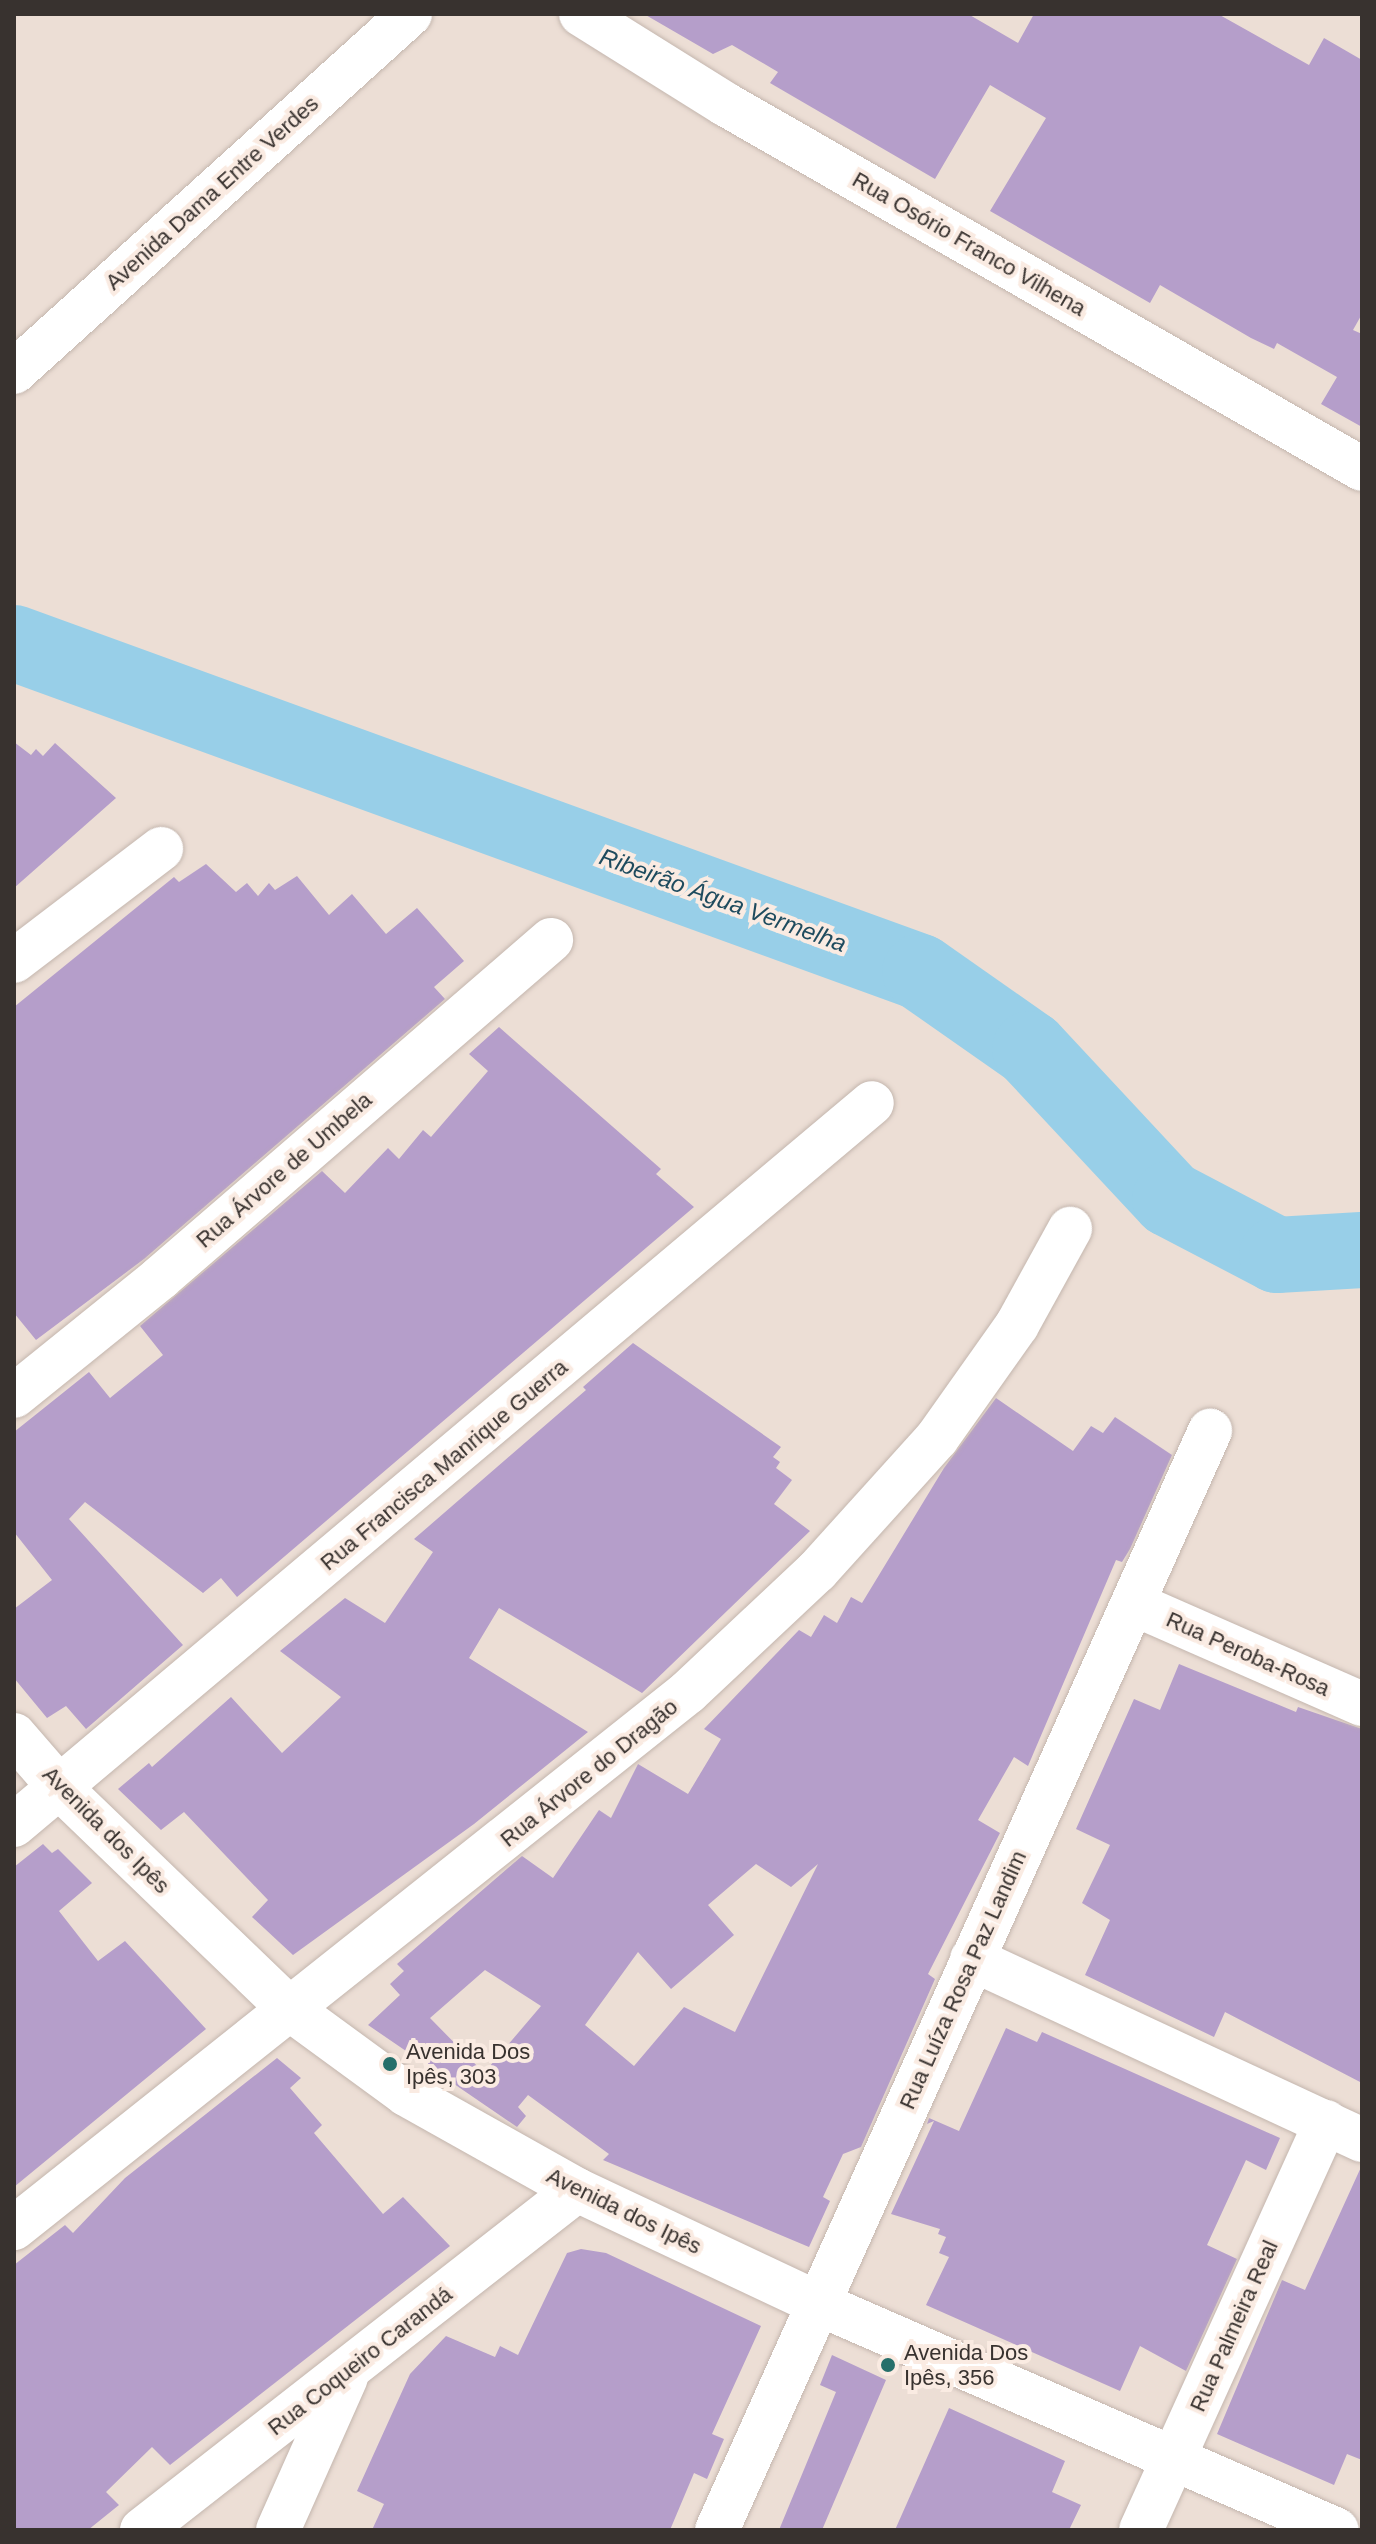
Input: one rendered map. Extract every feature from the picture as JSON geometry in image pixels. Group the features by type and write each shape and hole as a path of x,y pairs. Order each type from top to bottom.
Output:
{"street":[{"name":"Avenida Dama Entre Verdes","path":"14,372 410,14"},
{"name":"Rua Osório Franco Vilhena","path":"581,14 725,104 1362,469"},
{"path":"14,961 161,849"},
{"name":"Rua Árvore de Umbela","path":"14,1396 160,1278 551,940"},
{"name":"Rua Francisca Manrique Guerra","path":"14,1825 872,1103"},
{"name":"Rua Árvore do Dragão","path":"14,2228 688,1692 817,1571 937,1438 1017,1325 1070,1229"},
{"name":"Rua Luíza Rosa Paz Landim","path":"717,2530 1210,1431"},
{"name":"Rua Peroba-Rosa","path":"1134,1604 1362,1704"},
{"name":"Avenida dos Ipês","path":"14,1735 60,1788 290,2009 406,2094 577,2190 817,2303 1175,2456 1337,2530"},
{"path":"972,1959 1344,2131"},
{"name":"Rua Palmeira Real","path":"1141,2530 1175,2456 1344,2131"},
{"name":"Rua Coqueiro Carandá","path":"142,2530 577,2190"},
{"path":"278,2530 349,2371"}],"building":[{"path":"644,14 968,14 1018,43 1034,14 1218,14 1309,65 1324,38 1362,60 1362,314 1353,330 1362,334 1362,427 1321,404 1337,377 1277,343 1274,349 1251,338 1160,285 1150,303 990,211 1046,118 990,85 935,179 770,83 778,72 732,45 713,54"},
{"path":"14,742 31,755 36,749 43,756 55,743 116,798 14,888"},
{"path":"206,864 236,892 247,883 258,896 269,883 275,890 297,876 329,915 352,894 386,934 417,908 464,961 434,987 445,999 144,1259 36,1340 14,1313 14,1007 174,877 179,882"},
{"path":"499,1027 661,1169 656,1174 694,1207 237,1597 221,1578 203,1593 85,1502 69,1519 183,1645 86,1729 66,1706 47,1718 14,1678 14,1609 52,1580 14,1532 14,1432 89,1372 110,1398 163,1355 140,1326 322,1171 345,1193 388,1148 399,1159 423,1130 431,1137 488,1071 469,1054"},
{"path":"633,1343 781,1447 773,1457 780,1462 776,1468 792,1480 774,1504 810,1531 642,1693 499,1608 469,1658 588,1732 474,1824 293,1955 252,1917 268,1900 184,1812 161,1830 118,1789 149,1763 152,1767 231,1697 282,1753 341,1697 280,1651 345,1598 385,1623 433,1552 414,1539 586,1390 583,1387"},
{"path":"996,1398 1073,1451 1091,1426 1103,1433 1115,1417 1172,1455 1130,1549 1122,1562 1116,1560 1028,1766 1014,1757 978,1820 1000,1833 928,1974 935,1979 861,2147 843,2154 823,2197 830,2201 809,2247 603,2160 609,2154 528,2095 518,2107 526,2116 517,2127 368,2025 400,1995 390,1984 404,1971 397,1964 522,1856 553,1878 599,1810 611,1818 638,1764 688,1794 721,1739 704,1729 799,1630 811,1637 824,1615 837,1623 851,1597 862,1603 944,1468","holes":["756,1864 791,1887 818,1864 735,2032 684,2007 634,2066 585,2025 638,1952 671,1989 734,1935 708,1905","485,1970 541,2006 484,2073 430,2018"]},
{"path":"1179,1664 1296,1712 1298,1707 1362,1729 1362,2083 1225,2012 1214,2037 1085,1975 1110,1920 1082,1903 1110,1845 1076,1829 1134,1699 1160,1710"},
{"path":"43,1844 52,1853 58,1849 92,1883 59,1911 98,1961 125,1941 206,2029 14,2187 14,1867"},
{"path":"1006,2028 1037,2042 1042,2032 1280,2138 1266,2170 1246,2160 1207,2245 1237,2259 1186,2371 1140,2346 1120,2391 926,2305 949,2257 939,2253 946,2237 938,2234 940,2229 891,2214 934,2121 927,2124 929,2118 959,2131"},
{"path":"277,2058 301,2078 290,2088 322,2125 314,2133 383,2214 403,2197 450,2246 170,2465 152,2447 106,2492 119,2505 88,2530 14,2530 14,2265 65,2225 73,2233 125,2178"},
{"path":"1362,2165 1362,2460 1347,2454 1334,2485 1217,2434 1282,2280 1305,2290"},
{"path":"581,2249 606,2253 761,2326 712,2434 724,2439 707,2479 694,2473 670,2530 372,2530 384,2504 357,2491 410,2374 446,2336 495,2357 500,2346 518,2355 567,2253"},
{"path":"832,2355 886,2380 822,2530 779,2530 836,2392 820,2385"},
{"path":"949,2408 1065,2461 1052,2492 1081,2505 1069,2530 895,2530"}],"waterway":[{"name":"Ribeirão Água Vermelha","path":"14,643 920,972 1030,1049 1170,1199 1277,1255 1362,1250"}],"place":[{"name":"Avenida Dos Ipês, 303","path":"390,2064"},
{"name":"Avenida Dos Ipês, 356","path":"888,2365"}]}
